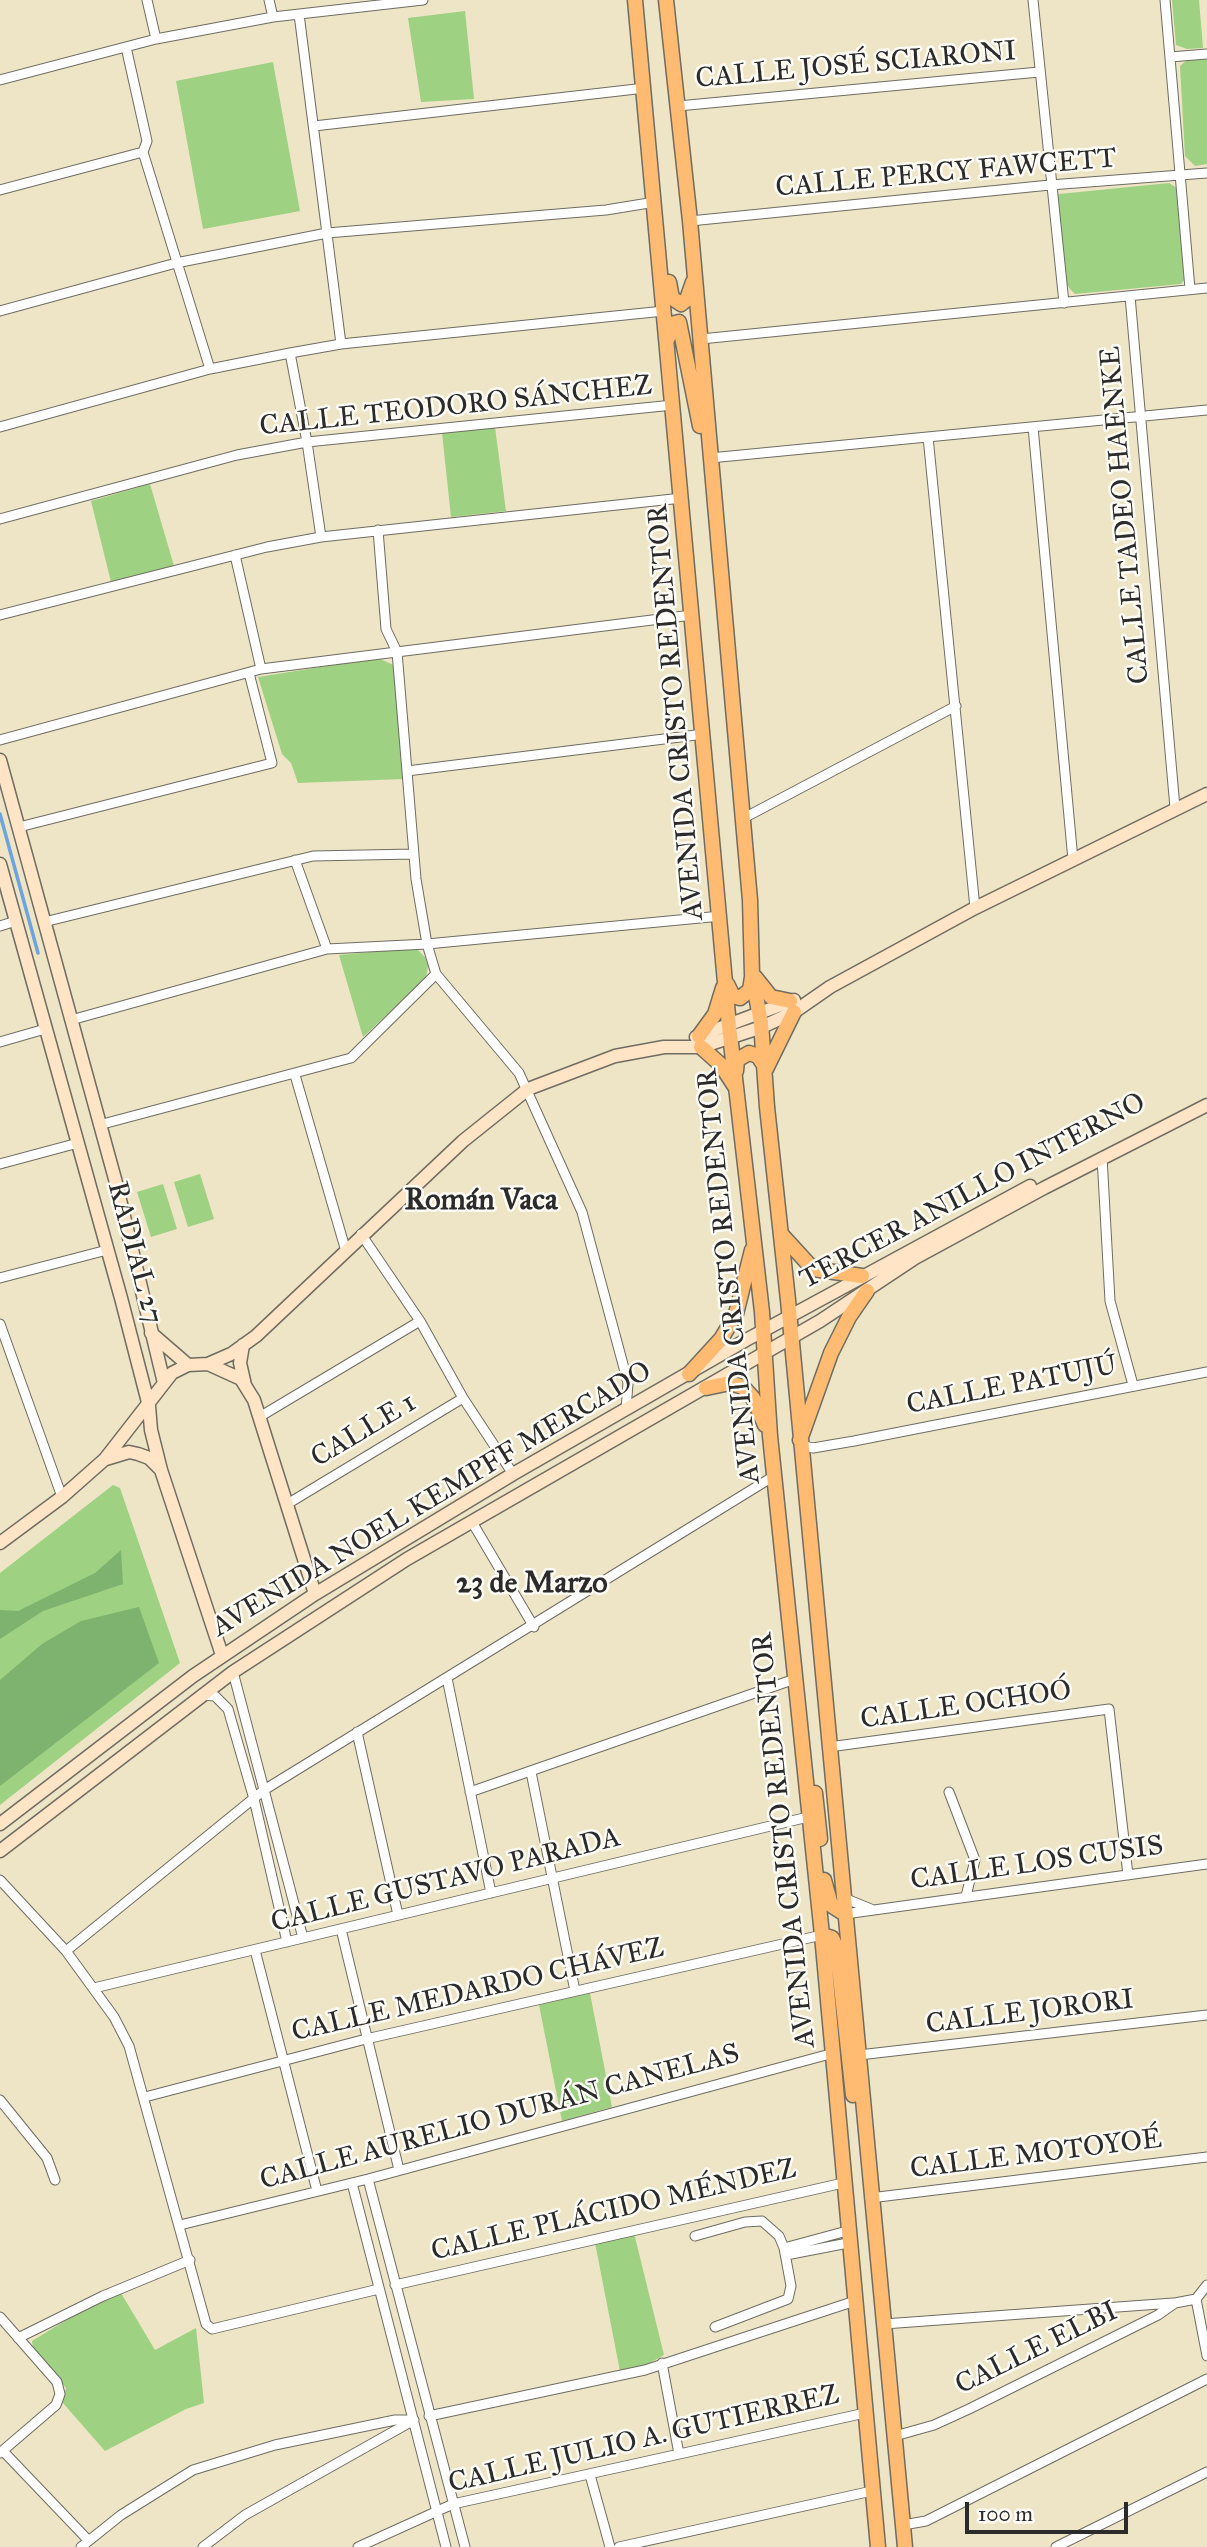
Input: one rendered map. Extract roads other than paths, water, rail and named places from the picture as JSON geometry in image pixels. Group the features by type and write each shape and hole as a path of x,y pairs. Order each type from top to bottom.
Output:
{"main road":[{"name":"AVENIDA CRISTO REDENTOR","path":"635,0 725,980 764,1331 770,1436 822,1935 830,2053 878,2547"},
{"name":"AVENIDA CRISTO REDENTOR","path":"666,0 701,339 742,819 752,974 761,1020 766,1107 791,1337 870,2198 905,2547"},
{"path":"653,185 664,231 670,288 675,303 681,304 687,299 695,273"},
{"path":"668,349 668,329 671,324 679,322 697,418 709,451"},
{"path":"725,980 733,996 740,998 750,990 752,974"},
{"path":"752,974 771,998 792,1007 765,1068"},
{"path":"725,980 715,1014 700,1041 721,1065 737,1090"},
{"path":"736,1074 737,1060 749,1053 758,1056 765,1068"},
{"path":"781,1234 813,1269 862,1276"},
{"path":"689,1374 721,1339 736,1314 754,1238"},
{"path":"799,1443 831,1353 849,1317 867,1291"},
{"path":"706,1388 730,1383 743,1387 759,1408 770,1436"},
{"path":"795,1679 807,1718 827,1898 836,1910 845,1914"},
{"path":"822,1935 832,1938 837,1950 853,2100 865,2137"}],"street":[{"path":"147,0 156,39"},
{"path":"269,0 273,17"},
{"path":"0,80 156,39 273,17 423,0"},
{"path":"1033,0 1064,303"},
{"path":"1165,0 1190,289"},
{"path":"299,14 341,344"},
{"path":"126,47 147,141 144,152 210,369"},
{"path":"1170,57 1207,54"},
{"name":"CALLE JOSÉ SCIARONI","path":"678,106 1040,72"},
{"path":"314,126 645,88"},
{"path":"0,190 144,152"},
{"name":"CALLE PERCY FAWCETT","path":"690,221 1050,185 1207,173"},
{"path":"0,311 176,263 327,233 606,210 655,202"},
{"path":"701,339 1207,288"},
{"name":"CALLE TADEO HAENKE","path":"1130,296 1175,808"},
{"path":"0,427 210,369 341,344 664,311"},
{"path":"290,353 321,537"},
{"name":"CALLE TEODORO SÁNCHEZ","path":"0,519 237,455 307,442 673,405"},
{"path":"709,451 928,437 1207,410"},
{"path":"1033,427 1073,860"},
{"path":"928,437 975,908"},
{"path":"0,615 235,555 321,537 682,498"},
{"path":"378,530 386,629 397,652 414,854 427,944 436,974 519,1073 528,1089 531,1105 582,1212 628,1383 626,1411"},
{"path":"235,555 261,669"},
{"path":"0,740 261,669 692,615"},
{"path":"19,827 272,763 249,673"},
{"path":"742,819 956,706"},
{"path":"408,771 704,734"},
{"name":"RADIAL 27","path":"0,760 101,1130 164,1383"},
{"path":"208,1364 243,1345 487,1119 528,1089 561,1074 615,1056 700,1041 792,1007 975,908 1207,794"},
{"path":"44,922 313,856 414,854"},
{"path":"295,860 327,949"},
{"name":"RADIAL 27","path":"0,864 125,1312 149,1406 150,1430 161,1470 222,1655"},
{"path":"71,1020 327,949 427,944 721,916"},
{"path":"0,926 16,921"},
{"path":"0,1164 78,1143 93,1148 101,1130 341,1061 360,1052 436,974"},
{"path":"0,1042 45,1029"},
{"path":"295,1075 345,1248"},
{"name":"TERCER ANILLO INTERNO","path":"764,1331 1013,1195 1207,1098"},
{"name":"TERCER ANILLO INTERNO","path":"765,1352 867,1291 915,1258 1102,1157 1207,1105"},
{"path":"1102,1157 1111,1301 1133,1385"},
{"path":"86,1171 98,1159 111,1168"},
{"path":"361,1234 420,1321 463,1398 513,1474"},
{"path":"0,1278 107,1250"},
{"path":"125,1312 138,1332 149,1331 188,1365"},
{"path":"261,1416 420,1321"},
{"path":"0,1324 62,1497"},
{"name":"AVENIDA NOEL KEMPFF MERCADO","path":"0,1824 222,1655 315,1594 513,1474 764,1331"},
{"path":"243,1345 240,1363 246,1386 261,1416 315,1594"},
{"name":"AVENIDA NOEL KEMPFF MERCADO","path":"0,1851 233,1672 472,1522 765,1352"},
{"path":"0,1543 62,1497 105,1460 172,1373 188,1365 208,1364 228,1371 246,1386"},
{"name":"CALLE PATUJÚ","path":"799,1443 826,1446 1133,1385 1207,1373"},
{"path":"628,1383 652,1397"},
{"name":"CALLE 1","path":"289,1503 463,1398"},
{"path":"802,1468 826,1446"},
{"path":"105,1460 129,1452 149,1458 161,1470"},
{"path":"66,1951 264,1790 774,1476"},
{"path":"472,1522 534,1626"},
{"path":"357,1568 368,1585"},
{"path":"233,1672 303,1938"},
{"path":"447,1678 491,1893"},
{"path":"470,1792 795,1679"},
{"path":"201,1695 215,1696 228,1709 254,1799 287,1942"},
{"name":"CALLE OCHOÓ","path":"830,1747 1108,1709 1128,1875"},
{"path":"357,1732 398,1915"},
{"path":"531,1772 575,1991"},
{"path":"949,1793 975,1860 966,1896"},
{"path":"39,1794 53,1810"},
{"name":"CALLE GUSTAVO PARADA","path":"94,1988 808,1817"},
{"name":"CALLE LOS CUSIS","path":"845,1914 1207,1864"},
{"path":"0,1880 66,1951 94,1988 129,2046 206,2324 212,2329 379,2289"},
{"name":"CALLE LOS CUSIS","path":"844,1898 873,1910"},
{"path":"341,1929 399,2170"},
{"name":"CALLE MEDARDO CHÁVEZ","path":"145,2097 366,2039 822,1935"},
{"path":"255,1950 317,2191"},
{"name":"CALLE JORORI","path":"859,2056 1207,2015"},
{"name":"CALLE AURELIO DURÁN CANELAS","path":"180,2225 368,2179 830,2053"},
{"path":"0,2100 47,2158 55,2180"},
{"name":"CALLE MOTOYOÉ","path":"870,2198 1207,2157"},
{"path":"368,2179 465,2547"},
{"path":"352,2183 446,2547"},
{"name":"CALLE PLÁCIDO MÉNDEZ","path":"395,2285 843,2183"},
{"path":"695,2236 745,2222 762,2221 779,2236 785,2252 791,2286 788,2300 715,2327"},
{"path":"364,2229 380,2225"},
{"path":"785,2252 848,2237"},
{"path":"18,2338 103,2296 190,2260"},
{"path":"1207,2285 1196,2299 1207,2356"},
{"name":"CALLE ELBI","path":"895,2436 934,2425 1175,2303 1196,2299"},
{"path":"429,2416 645,2370 855,2301"},
{"path":"884,2324 1175,2303"},
{"path":"0,2318 57,2382 60,2394 56,2405 2,2452 85,2544 121,2515 193,2470 275,2445 395,2420 414,2420"},
{"path":"662,2363 679,2454"},
{"path":"903,2525 926,2521 1207,2379"},
{"name":"CALLE JULIO A. GUTIERREZ","path":"358,2547 453,2504 865,2413"},
{"path":"203,2547 245,2515 414,2420"},
{"path":"1056,2547 1207,2472"},
{"path":"590,2475 610,2547"},
{"path":"619,2547 872,2491"}],"waterway":[{"path":"0,814 38,953"}],"district":[{"name":"Román Vaca","path":"481,1202"},
{"name":"23 de Marzo","path":"532,1585"}]}
